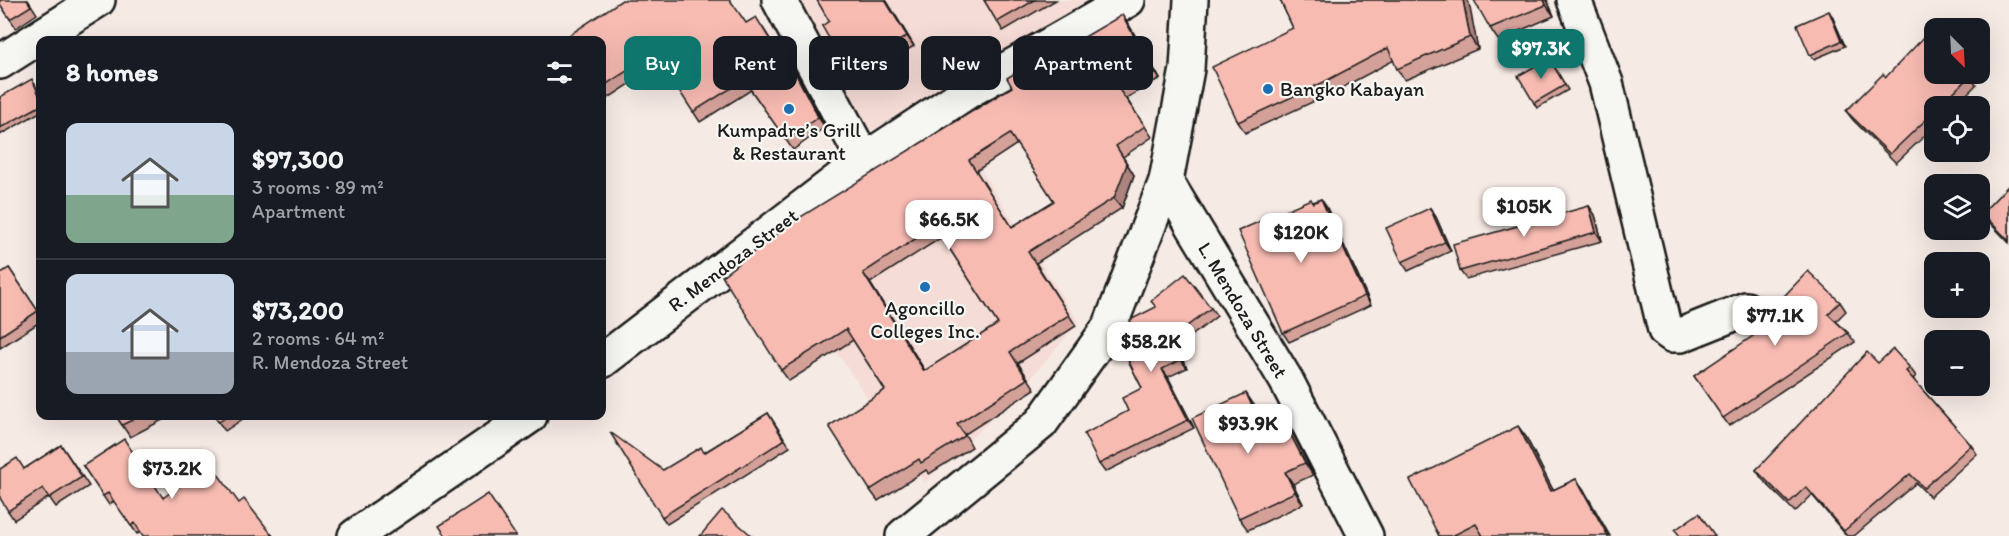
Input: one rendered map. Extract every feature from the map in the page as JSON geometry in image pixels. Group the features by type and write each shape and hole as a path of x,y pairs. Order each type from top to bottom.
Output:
{"street":[{"path":"41,36 98,0"},
{"path":"779,0 864,160"},
{"name":"R. Mendoza Street","path":"606,358 864,160 967,92 1128,0"},
{"path":"903,536 1041,423 1110,326 1166,181 1187,69 1191,0"},
{"path":"1574,0 1606,83 1665,330 1672,335 1681,335 1746,309"},
{"path":"0,62 36,39"},
{"name":"L. Mendoza Street","path":"1166,181 1286,380 1366,536"},
{"path":"355,536 524,420"}],"shaded area":[{"path":"790,0 1089,0 1029,36 1013,36 1013,46 1001,53 1001,36 921,36 921,90 939,90 859,138 835,90 909,90 909,36 809,36 809,38"},
{"name":"Agoncillo Colleges Inc.","path":"955,130 1079,322 1012,400 925,482 769,253"}],"building":[{"path":"0,0 27,0 31,6 10,19 0,4"},
{"path":"622,0 730,0 746,23 756,17 768,36 713,36 713,90 728,90 693,112 679,90 701,90 701,36 624,36 624,73 606,84 606,36 568,36"},
{"path":"817,0 885,0 907,36 828,36 822,26 829,21"},
{"path":"984,0 1035,0 997,22"},
{"path":"1280,0 1463,0 1470,37 1397,69 1388,48 1324,82 1238,122 1212,67 1293,28"},
{"path":"1474,0 1544,0 1546,5 1490,28"},
{"path":"1829,11 1841,41 1810,55 1797,25"},
{"path":"1122,15 1134,36 1086,36"},
{"path":"1924,37 1924,84 1962,84 1949,96 1924,96 1924,122 1890,154 1846,111 1883,74 1886,77"},
{"path":"1549,58 1565,85 1534,103 1518,76"},
{"path":"1013,74 1013,90 1119,90 1145,126 1116,146 1127,164 1114,198 1028,252 1069,315 1010,352 1027,379 957,424 965,436 921,463 919,459 870,490 829,426 885,390 846,329 781,370 722,276 794,221 1012,87 1007,78","holes":["1010,134 1054,201 1012,227 969,160","935,226 998,324 924,371 863,273"]},
{"path":"797,77 818,117 786,140 751,90 797,90"},
{"path":"32,79 36,88 36,108 0,128 0,97"},
{"path":"2009,185 2009,241 1990,221 1990,205"},
{"path":"1311,199 1313,203 1321,199 1365,296 1283,333 1238,231"},
{"path":"1589,206 1596,232 1460,271 1453,244"},
{"path":"1430,208 1445,242 1402,262 1386,228"},
{"path":"9,268 36,308 36,312 0,336 0,274"},
{"path":"1808,271 1840,302 1828,314 1848,333 1723,418 1694,376 1775,321 1767,314"},
{"path":"1185,274 1211,308 1170,339 1181,360 1162,369 1188,420 1099,464 1084,434 1128,411 1122,398 1142,388 1122,348 1139,339 1130,320 1156,307 1151,301"},
{"path":"1893,349 1910,368 1906,371 1924,391 1924,396 1928,396 1971,445 1924,488 1910,474 1844,531 1806,487 1789,503 1756,470 1867,352 1878,363"},
{"path":"1246,393 1264,432 1284,422 1305,463 1285,472 1295,492 1239,518 1192,418"},
{"path":"768,413 784,440 662,517 610,432 663,470 701,447 704,453"},
{"path":"119,420 132,420 122,425"},
{"path":"1518,426 1551,491 1576,479 1608,536 1483,536 1476,524 1452,536 1439,536 1410,480"},
{"path":"124,439 163,498 210,463 239,503 244,499 273,536 143,536 135,523 131,526 108,493 103,496 83,466"},
{"path":"61,445 82,477 49,498 43,488 8,511 0,498 0,469 17,458 24,469"},
{"path":"488,494 516,536 446,536 439,526"},
{"path":"722,510 752,536 700,536"},
{"path":"1699,513 1715,536 1680,536 1675,530"}],"place":[{"name":"Bangko Kabayan","path":"1268,89"},
{"name":"Kumpadre’s Grill & Restaurant","path":"789,109"},
{"name":"Agoncillo Colleges Inc.","path":"925,287"}]}
